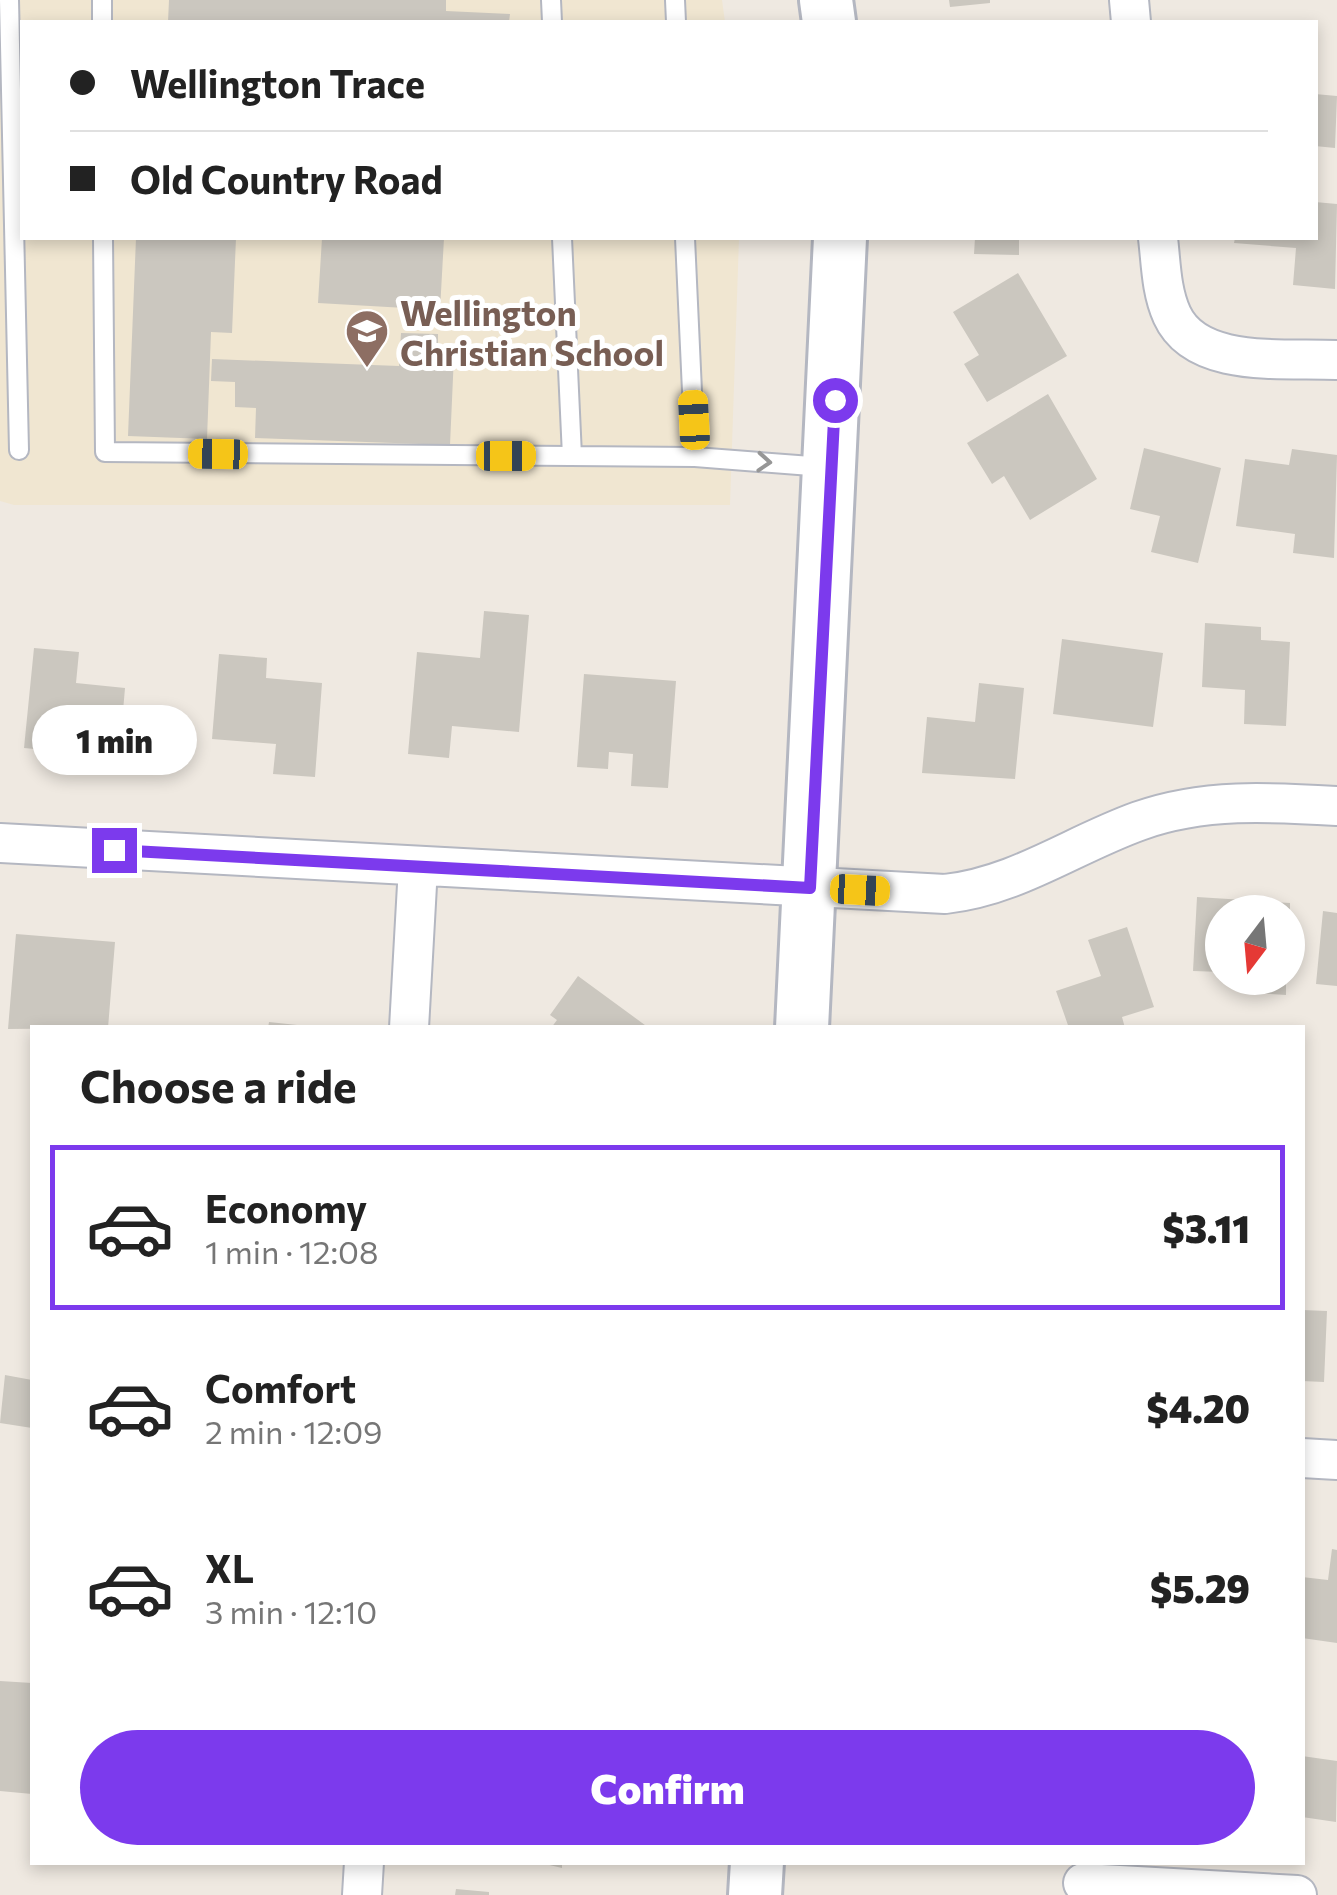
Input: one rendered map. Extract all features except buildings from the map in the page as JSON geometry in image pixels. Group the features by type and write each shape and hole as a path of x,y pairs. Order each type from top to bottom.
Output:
{"street":[{"path":"802,1025 832,468 840,240"},
{"path":"1158,240 1166,296 1173,318 1188,337 1208,350 1231,354 1337,360"},
{"path":"0,843 810,888 972,891 1024,875 1143,819 1194,807 1247,801 1337,806"},
{"path":"409,1025 418,866"},
{"path":"1305,1458 1337,1460"},
{"path":"362,1895 364,1865"},
{"path":"755,1895 756,1865"},
{"path":"1083,1884 1297,1895"}],"lane":[{"path":"9,0 19,450"},
{"path":"104,240 105,452 696,457 832,468"},
{"path":"562,240 572,456"},
{"path":"686,240 696,457"}],"shaded area":[{"name":"Wellington Christian School","path":"0,0 722,0 725,20 20,20 20,240 739,240 730,505 14,505 0,501"}],"place":[{"name":"Wellington Christian School","path":"367,369"}],"route":[{"path":"114,850 810,888 835,400"}]}
